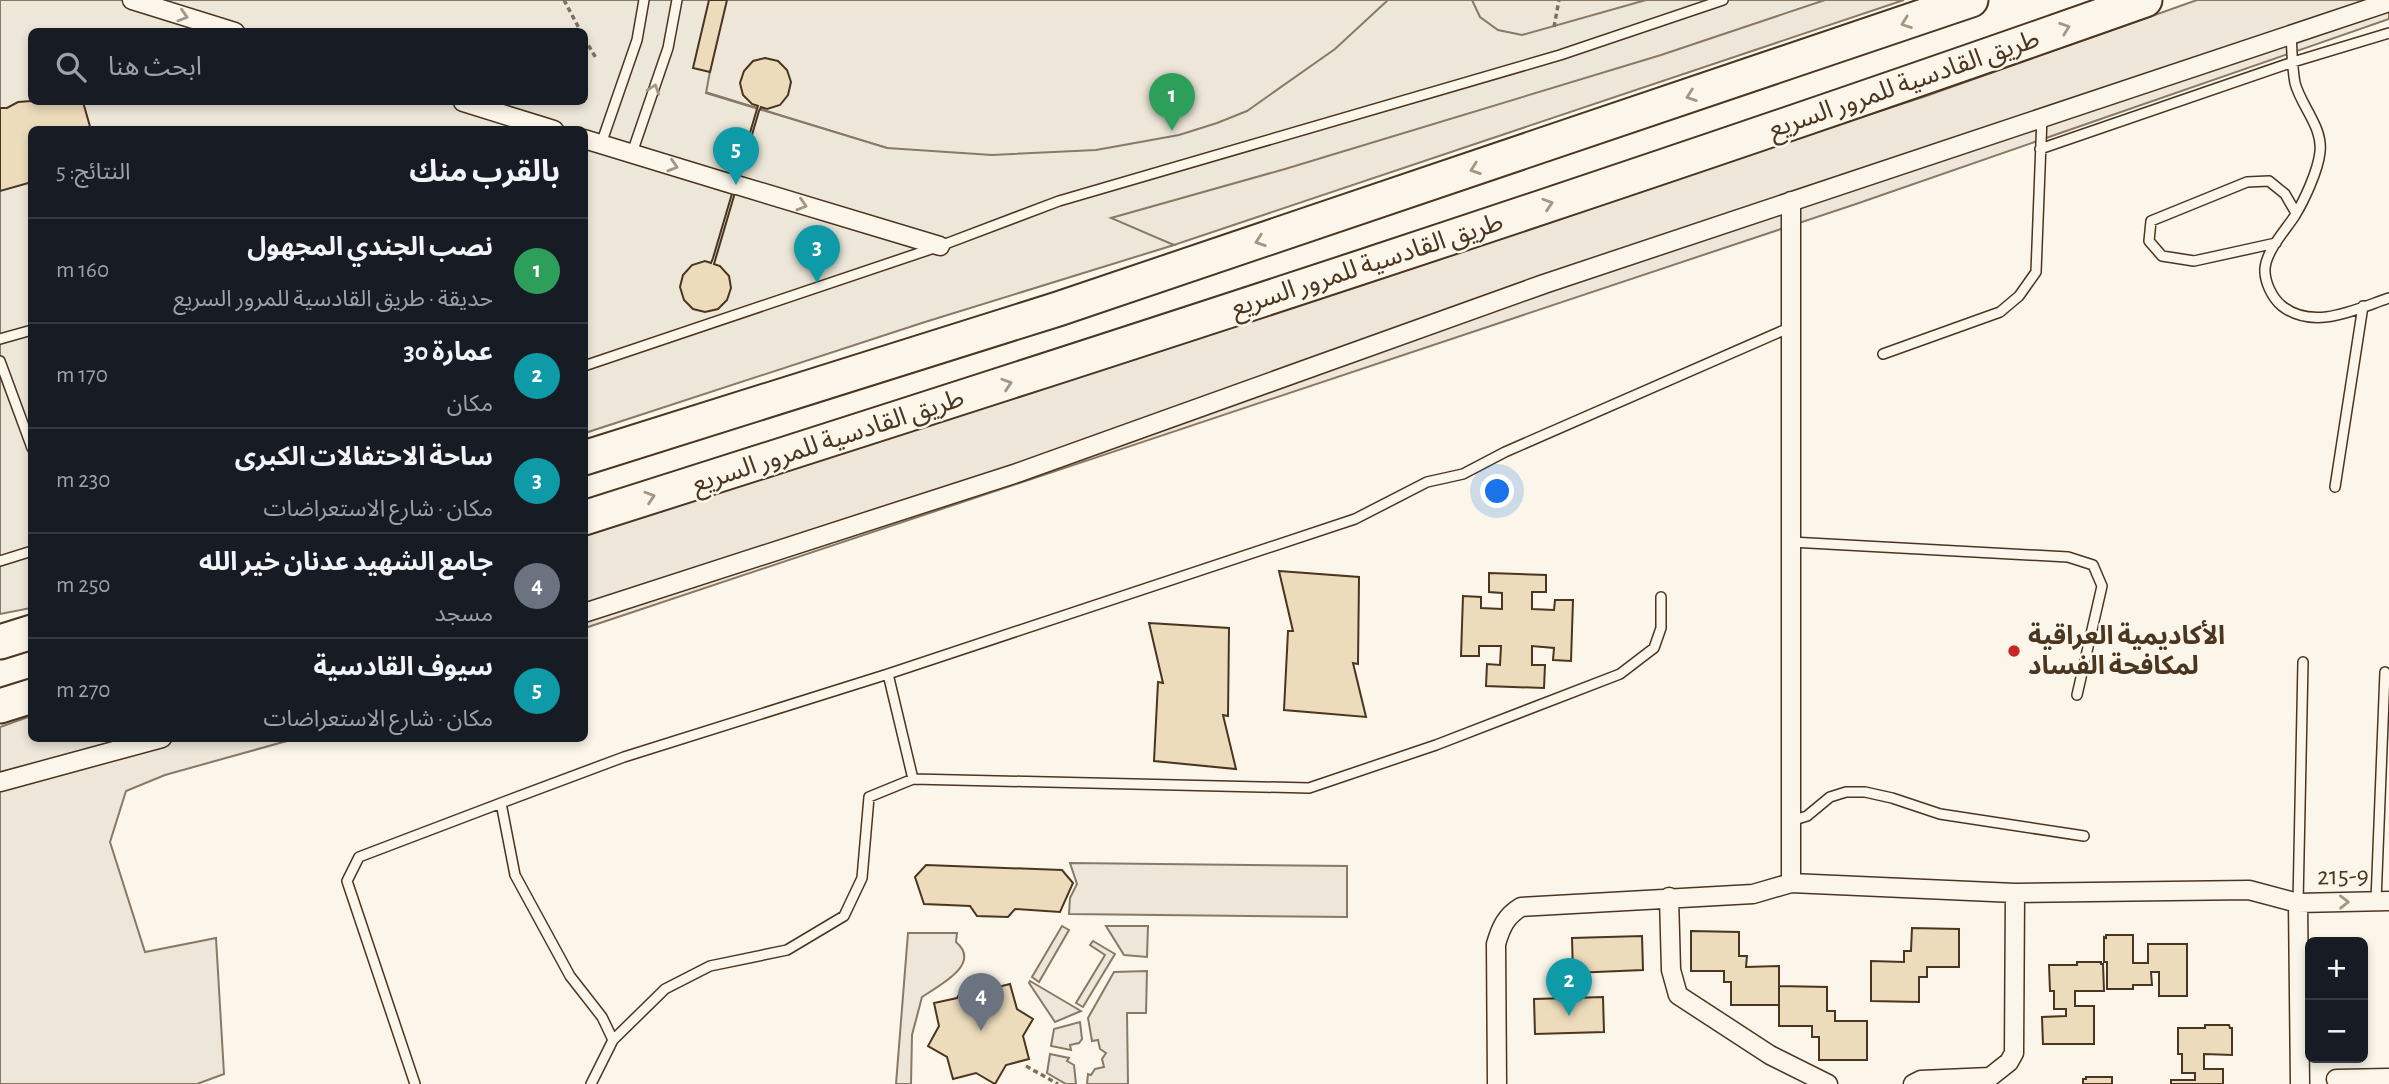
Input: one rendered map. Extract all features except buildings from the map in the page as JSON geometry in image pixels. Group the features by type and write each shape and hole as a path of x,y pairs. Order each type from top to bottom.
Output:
{"highway":[{"path":"588,457 1058,309 1971,0"},
{"name":"طريق القادسية للمرور السريع","path":"588,517 1090,358 1912,83 2145,0"},
{"path":"0,642 28,633"},
{"path":"0,706 28,697"}],"street":[{"path":"132,0 222,28"},
{"path":"588,612 1017,473 1544,284 2389,2"},
{"path":"473,105 541,126"},
{"path":"593,141 940,246"},
{"path":"1791,201 1791,883"},
{"path":"0,782 147,742"},
{"name":"215-9","path":"1497,1084 1496,944 1501,927 1511,913 1521,907 1753,894 1791,883 2015,893 2249,890 2298,903 2382,901"},
{"path":"1913,1084 1921,1080 1990,1077 2009,1062 2014,1054 2015,893"},
{"path":"1669,897 1671,970 1678,995 1770,1055 1828,1084"},
{"path":"2298,903 2300,1084"},
{"path":"2336,1079 2389,1077"}],"lane":[{"path":"593,141 637,40 644,0"},
{"path":"632,153 668,48 677,0"},
{"path":"588,365 940,246 1059,201 1560,55 1723,0"},
{"path":"2040,149 2293,62 2389,33"},
{"path":"2291,34 2295,83 2319,134 2321,148 2318,163 2296,213 2276,243 2265,268 2267,282 2276,301 2291,313 2322,318 2389,298"},
{"path":"1883,354 2000,312 2020,296 2036,272 2042,117"},
{"path":"2276,243 2194,261 2162,256 2149,241 2151,220 2247,182 2269,181 2285,194 2296,213"},
{"path":"2335,487 2363,306"},
{"path":"415,1084 347,881 359,857 624,757 888,674 1355,519 1427,482 1463,474 1517,447 1791,327"},
{"path":"0,339 28,331"},
{"path":"0,361 28,437"},
{"path":"1791,542 2068,556 2093,565 2102,586 2077,695"},
{"path":"0,561 28,552"},
{"path":"591,1084 612,1040 665,989 710,966 787,950 844,916 862,877 869,797 913,779 1309,788 1436,745 1620,674 1654,648 1661,628 1661,597"},
{"path":"2298,903 2303,662"},
{"path":"2382,901 2385,672"},
{"path":"888,674 913,779"},
{"path":"1791,821 1807,816 1830,797 1846,792 1865,792 1940,814 2084,836"},
{"path":"501,803 515,875 570,976 603,1017 612,1040"}],"path":[{"path":"564,0 579,28"},
{"path":"1555,27 1559,0"},
{"path":"588,45 596,58"},
{"path":"1026,1066 1058,1084"}],"shaded area":[{"path":"0,0 723,0 706,93 887,148 992,155 1096,150 1179,135 1217,123 1247,111 1335,49 1388,0 1472,0 1480,17 1498,30 1522,35 1646,0 1825,0 1661,55 1285,169 1111,218 1174,245 925,322 588,432 588,126 28,126 28,609 0,614"},
{"path":"405,0 1904,0 1174,245 1059,201 588,56 588,28 562,28"},
{"path":"2197,0 2389,0 2389,19 1856,204 588,627 588,532 1926,96"},
{"path":"28,717 28,742 283,742 165,775 126,791 110,842 145,952 216,938 224,1074 197,1084 0,1084 0,727"},
{"path":"1070,863 1347,866 1347,917 1069,914 1070,898 1077,884"},
{"path":"1062,926 1069,930 1039,982 1032,977"},
{"path":"1106,926 1148,926 1147,957 1124,955"},
{"path":"908,933 957,933 956,942 963,950 964,958 956,973 922,997 912,1035 911,1084 896,1084"},
{"path":"1093,941 1115,954 1083,1007 1076,1003 1105,955 1090,945"},
{"path":"1147,971 1146,1013 1127,1013 1128,1084 1087,1084 1088,1074 1091,1075 1095,1069 1104,1067 1102,1059 1106,1053 1100,1049 1098,1040 1092,1041 1088,1018 1114,972"},
{"path":"1030,981 1081,1011 1055,1022"},
{"path":"1080,1022 1082,1039 1079,1043 1070,1045 1071,1050 1051,1046 1054,1029"},
{"path":"1050,1054 1069,1058 1067,1061 1074,1065 1076,1084 1066,1084 1047,1073"}],"place":[{"name":"نصب الجندي المجهول","path":"1172,131"},
{"name":"سيوف القادسية","path":"736,185"},
{"name":"ساحة الاحتفالات الكبرى","path":"817,283"},
{"name":"الأكاديمية العراقية لمكافحة الفساد","path":"2014,651"},
{"name":"عمارة 30","path":"1569,1016"},
{"name":"جامع الشهيد عدنان خير الله","path":"981,1031"}]}
